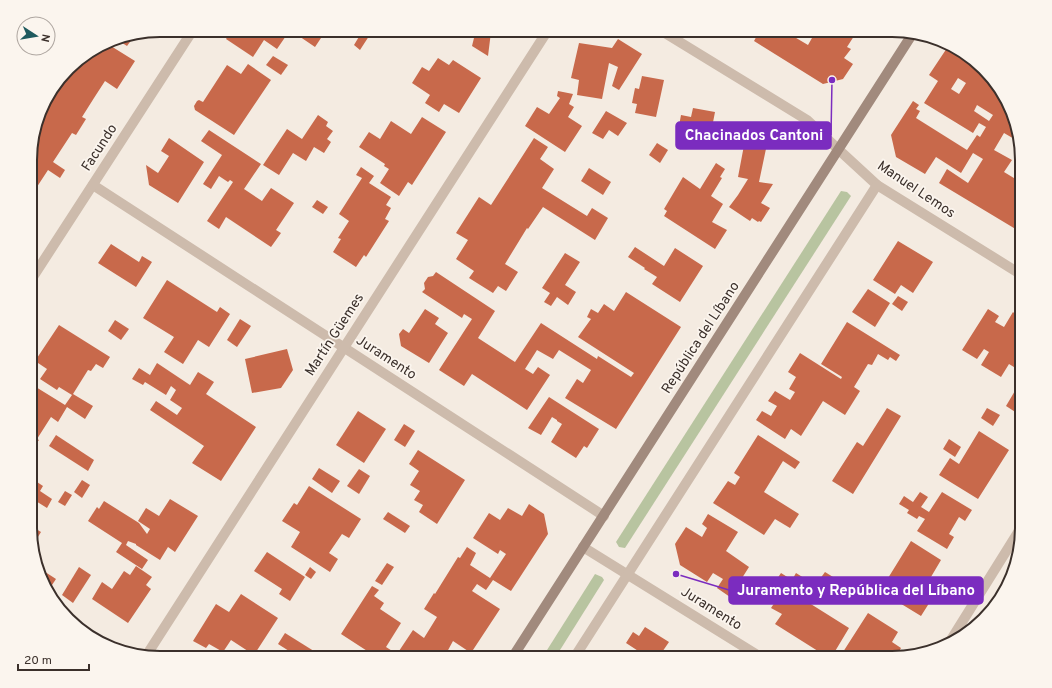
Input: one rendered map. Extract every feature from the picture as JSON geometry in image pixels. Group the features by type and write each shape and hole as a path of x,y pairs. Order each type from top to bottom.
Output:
{"main road":[{"name":"República del Líbano","path":"516,651 910,38"}],"street":[{"name":"Facundo","path":"37,271 188,37"},
{"name":"Martín Güemes","path":"150,650 544,37"},
{"name":"Manuel Lemos","path":"671,37 807,120 877,185 1015,271"},
{"name":"Juramento","path":"93,185 604,516"},
{"path":"578,651 877,185"},
{"path":"955,635 1014,545"},
{"name":"Juramento","path":"583,547 751,651"}],"green space":[{"path":"841,191 847,192 851,196 625,548 619,547 616,542"},
{"path":"595,574 602,577 604,580 559,651 546,651"}],"building":[{"path":"227,37 285,37 277,49 264,40 253,57 226,39"},
{"path":"300,37 322,37 315,47"},
{"path":"359,37 368,37 360,50 354,45"},
{"path":"474,37 490,37 488,56 472,46"},
{"path":"756,37 794,37 808,45 812,38 810,37 853,37 847,47 851,49 844,58 853,64 843,79 823,84 754,41"},
{"path":"618,39 642,54 619,90 612,86 618,67 609,63 602,99 577,95 579,80 571,78 579,43 612,48"},
{"path":"131,40 127,46 122,43"},
{"path":"112,47 135,61 117,89 105,81 94,98 82,117 86,119 76,135 72,133 53,162 65,170 60,178 48,170 37,187 38,144 41,128 53,98 62,85 79,67 98,53"},
{"path":"946,50 967,62 990,85 999,98 1006,113 1013,138 1004,133 994,150 1012,160 1004,172 1015,179 1015,229 939,183 947,169 968,183 983,159 973,153 961,173 936,157 925,174 896,157 891,135 913,101 919,105 916,109 920,111 916,118 967,150 977,135 980,137 986,127 979,123 973,133 924,103 938,81 929,75","holes":["958,78 966,83 959,94 951,89","977,105 993,115 989,121 974,111"]},
{"path":"273,56 288,65 281,75 266,65"},
{"path":"438,58 449,65 453,60 481,78 459,113 444,104 439,112 425,103 430,95 412,83 422,67 429,71"},
{"path":"248,64 271,80 234,135 195,110 194,106 199,100 203,102 227,65 241,74"},
{"path":"642,76 664,80 656,117 635,113 637,104 632,103 635,88 639,89"},
{"path":"558,91 573,94 569,104 574,107 568,117 582,126 565,152 525,126 537,107 549,114 560,98 557,96"},
{"path":"693,108 715,112 708,148 676,142 681,115 691,117"},
{"path":"606,111 627,123 618,136 609,130 603,139 592,133"},
{"path":"318,115 328,122 326,126 333,131 327,139 331,142 324,153 314,147 306,161 293,153 279,175 263,165 287,129 302,139"},
{"path":"422,117 446,132 412,185 408,182 399,196 380,183 389,169 384,166 385,164 359,147 369,132 380,139 391,121 411,134"},
{"path":"209,130 261,164 244,189 262,201 271,188 294,203 276,230 281,233 271,247 226,217 219,229 207,221 233,182 230,180 228,182 219,176 211,189 203,184 222,155 201,141"},
{"path":"169,138 204,162 178,203 149,185 146,165 158,173 169,156 161,151"},
{"path":"534,138 548,147 540,159 554,169 542,188 587,216 592,208 608,218 595,240 543,207 528,229 527,228 505,264 518,272 506,291 498,286 493,293 469,278 474,271 456,259 468,240 456,233 479,197 491,205"},
{"path":"745,140 767,144 759,182 773,184 761,203 770,208 761,222 758,222 752,218 750,221 729,207 748,179 738,177"},
{"path":"657,143 668,150 660,163 649,155"},
{"path":"716,163 725,169 720,177 722,178 711,196 723,204 712,222 727,230 715,249 664,216 667,211 664,209 683,177 700,189"},
{"path":"361,167 374,176 369,183 391,197 386,205 391,208 385,219 389,221 366,257 364,255 356,267 333,252 341,239 338,238 349,221 339,214 362,178 356,175"},
{"path":"589,168 611,182 603,195 581,181"},
{"path":"317,200 328,207 323,214 312,207"},
{"path":"898,241 933,262 913,293 901,285 895,294 873,280"},
{"path":"111,244 139,262 142,256 152,262 136,287 98,263"},
{"path":"635,247 664,266 675,248 703,266 680,302 652,284 657,277 628,257"},
{"path":"565,253 580,262 565,285 576,292 568,305 557,297 551,306 544,302 550,293 542,288"},
{"path":"436,272 495,311 478,338 515,362 541,323 597,359 598,356 631,377 634,373 578,337 591,319 587,317 591,309 598,313 604,304 614,311 626,292 681,327 616,429 565,398 577,379 583,383 591,370 559,350 553,359 537,350 525,369 533,374 538,367 550,375 527,410 472,374 464,386 439,370 472,319 464,314 462,318 422,292 425,289 424,283 428,277 433,276"},
{"path":"167,280 217,312 220,307 230,314 209,347 198,340 183,364 164,352 174,337 143,318"},
{"path":"868,289 890,303 875,327 852,312"},
{"path":"898,296 908,302 902,311 892,304"},
{"path":"425,309 439,318 435,324 448,333 429,363 401,346 399,334 403,329 409,333"},
{"path":"988,309 999,316 995,322 1004,327 1013,312 1015,314 1015,368 1009,364 1001,377 981,365 989,352 984,349 977,359 962,350"},
{"path":"240,319 251,326 237,347 227,340"},
{"path":"115,320 129,329 121,340 108,331"},
{"path":"847,322 900,355 896,361 890,357 888,360 878,354 872,365 868,364 854,387 860,391 845,415 823,401 801,436 791,429 785,439 756,420 762,411 771,416 777,406 768,401 775,391 790,400 795,392 789,389 796,377 788,372 800,353 841,379 842,377 821,364"},
{"path":"59,325 110,357 103,368 96,364 91,371 88,370 73,394 93,406 85,419 67,407 58,422 51,417 37,439 37,388 65,405 72,395 59,387 57,390 40,379 47,369 37,362 37,358"},
{"path":"287,349 293,370 281,388 252,393 245,359"},
{"path":"157,363 190,385 198,372 214,382 206,394 256,427 221,481 192,463 204,446 150,410 156,401 177,415 182,408 170,400 176,390 171,386 166,395 145,382 143,385 132,379 139,368 150,375"},
{"path":"1015,391 1015,412 1006,406"},
{"path":"549,397 599,429 587,448 584,446 576,458 551,442 562,424 557,420 552,417 541,435 528,428"},
{"path":"887,408 901,416 853,494 832,481 857,442 863,446"},
{"path":"987,408 1000,415 993,426 981,418"},
{"path":"358,411 386,429 364,463 336,445"},
{"path":"404,424 415,431 405,447 394,440"},
{"path":"979,431 1009,450 978,499 939,475 950,458 959,464"},
{"path":"56,435 94,460 88,471 49,446"},
{"path":"758,435 800,462 795,469 783,461 764,492 799,514 790,528 775,519 764,535 713,503 728,481 735,485 740,477 734,473"},
{"path":"949,439 961,447 955,457 943,449"},
{"path":"418,450 465,480 437,524 419,512 423,505 414,500 420,491 410,485 419,471 409,464"},
{"path":"319,468 340,481 332,493 312,479"},
{"path":"359,469 370,476 359,494 347,486"},
{"path":"82,480 90,485 82,498 74,492"},
{"path":"37,482 43,486 40,491 52,499 47,508 37,502"},
{"path":"309,486 361,519 349,538 342,534 329,553 338,559 330,572 291,547 300,532 282,521 294,503 297,505"},
{"path":"65,491 72,495 65,506 58,502"},
{"path":"920,492 928,497 921,507 929,512 942,492 972,510 965,521 959,517 949,534 954,537 947,549 917,531 925,519 919,516 917,519 907,513 909,510 899,504 904,496 913,502"},
{"path":"170,499 198,516 175,552 168,547 160,560 136,544 128,541 126,545 148,560 142,569 116,552 122,543 88,521 97,507 99,509 104,501 139,523 147,534 150,529 138,521 146,508 159,516"},
{"path":"529,504 544,514 548,534 511,591 493,580 486,590 477,584 472,591 500,609 472,651 468,651 453,641 448,651 399,651 413,630 424,638 437,617 424,609 458,557 460,558 467,547 476,553 470,565 490,578 506,554 500,550 498,554 473,538 489,513 500,520 508,508 522,516"},
{"path":"388,512 410,526 405,533 383,519"},
{"path":"708,514 738,532 726,551 749,567 730,597 717,588 723,579 713,573 707,582 680,565 675,544 686,527 702,537 707,528 702,524"},
{"path":"37,530 41,532 38,537"},
{"path":"911,541 941,560 928,582 921,578 916,586 933,597 921,616 880,591"},
{"path":"267,552 305,577 290,601 279,594 282,589 254,571"},
{"path":"387,563 394,567 382,585 375,581"},
{"path":"136,566 152,577 146,585 151,589 128,623 92,599 102,582 112,589 124,571 130,575"},
{"path":"79,567 91,575 73,603 62,595"},
{"path":"310,567 316,572 311,579 305,575"},
{"path":"46,572 56,579 52,586"},
{"path":"825,572 857,592 850,603 817,583"},
{"path":"781,573 792,580 796,573 812,583 808,589 812,592 806,601 849,628 835,651 818,651 775,624 782,614 771,608 775,602 765,597"},
{"path":"372,586 379,590 374,596 384,603 380,609 401,623 386,647 392,651 367,651 341,634"},
{"path":"241,594 278,618 257,651 248,651 231,640 224,651 209,644 206,648 193,641 216,604 229,612"},
{"path":"868,613 898,632 892,642 901,648 899,651 844,651"},
{"path":"645,627 669,642 663,651 638,651 626,643 633,632 639,636"},
{"path":"285,633 314,651 289,651 278,644"}],"place":[{"name":"Chacinados Cantoni","path":"832,80"},
{"name":"Juramento y República del Líbano","path":"676,574"}]}
